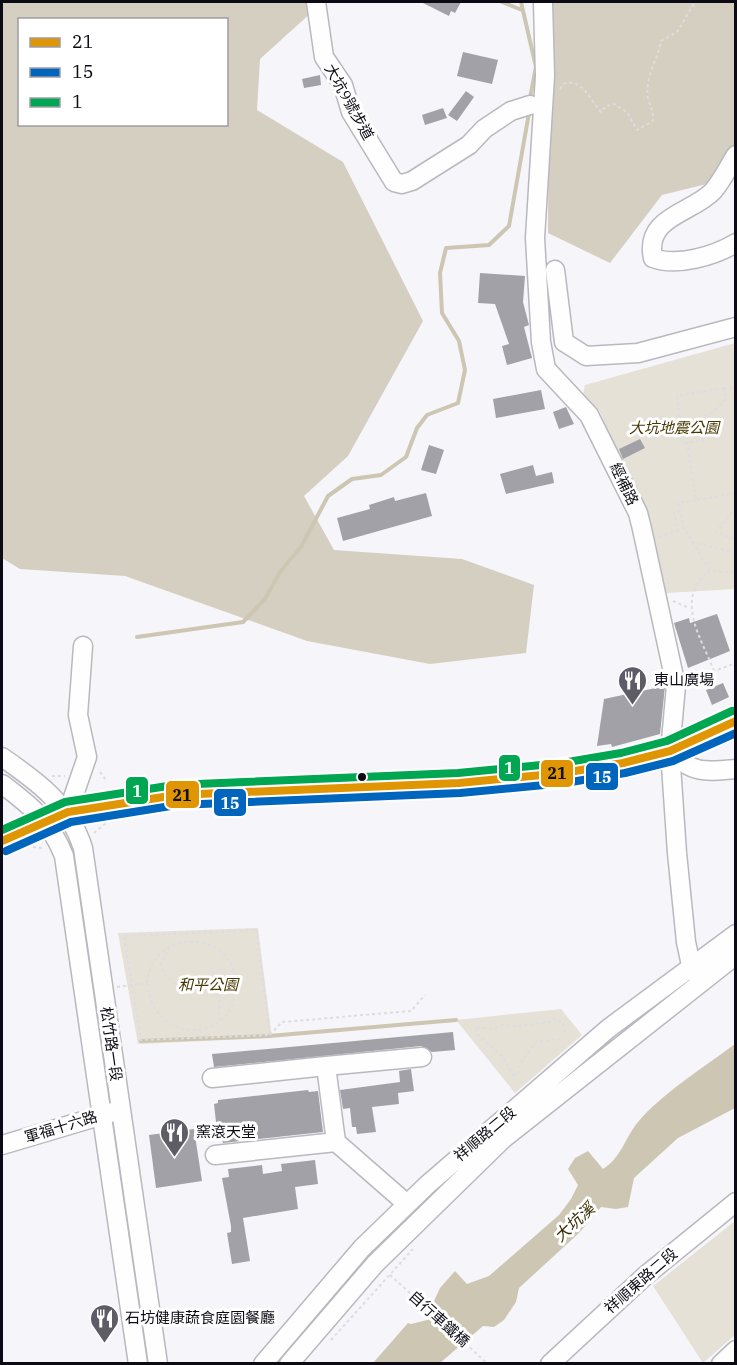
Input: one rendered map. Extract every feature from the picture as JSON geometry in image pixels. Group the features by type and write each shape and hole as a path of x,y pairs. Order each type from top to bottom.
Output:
{"main road":[{"path":"2,841 68,812 176,795 345,789 563,773 623,763 670,751 735,721"}],"street":[{"name":"大坑9號步道","path":"316,2 324,57 343,85 351,112 394,182 402,184 412,181 469,145 484,129 511,111 530,105"},
{"name":"經補路","path":"543,2 545,76 535,238 541,342 546,369 589,415 638,513 676,686 670,751 686,942 696,972"},
{"path":"735,155 713,192 668,219 651,246 653,258 662,261 706,255 735,243"},
{"path":"555,270 564,342 586,356 638,353 735,327"},
{"path":"68,812 87,757 78,715 83,646"},
{"path":"670,751 683,764 694,770 735,769"},
{"name":"松竹路一段","path":"2,757 37,782 68,812 82,848 103,989 112,1112 138,1364"},
{"name":"松竹路一段","path":"2,784 32,806 47,822 64,856 158,1364"},
{"name":"祥順路二段","path":"289,1364 375,1264 502,1139 696,972 735,934"},
{"name":"祥順路二段","path":"263,1364 362,1248 472,1144 609,1028 696,972 735,956"},
{"path":"212,1078 422,1057"},
{"path":"326,1066 336,1142 407,1204"},
{"name":"軍福十六路","path":"2,1145 112,1112"},
{"path":"215,1155 336,1142"},
{"name":"祥順東路二段","path":"550,1364 645,1276 735,1202"},
{"path":"721,1364 735,1350"}],"path":[{"path":"559,91 563,84 570,81 578,84 601,112 606,106 614,104 627,112 637,130 653,121 654,112 648,98 651,69 659,55 662,41 677,32 695,2"},
{"path":"724,388 726,399 712,412 703,416 706,440 684,443 677,396 724,388 735,387"},
{"path":"687,442 696,500"},
{"path":"711,570 684,528 678,503 735,493"},
{"path":"735,507 716,532 735,540"},
{"path":"669,535 668,532 678,530 674,513 680,512"},
{"path":"692,542 735,553"},
{"path":"714,671 691,608 691,595 698,580 711,570 735,573"},
{"path":"658,600 674,601 691,608"},
{"path":"676,686 735,663"},
{"path":"100,772 106,780"},
{"path":"42,776 65,776"},
{"path":"91,834 112,819"},
{"path":"30,848 43,848"},
{"path":"270,1035 256,930 124,936 141,1040 196,1040 270,1035 282,1022 411,1011 425,995"},
{"path":"184,941 202,941 216,948 231,965 237,988 234,1002 218,1020 195,1031 171,1025 154,1009 147,983 154,961 172,945 184,941"},
{"path":"172,945 162,968 168,980 176,985 204,985 212,989 220,998 218,1020"},
{"path":"176,985 178,980"},
{"path":"103,989 147,983"},
{"path":"560,1039 536,1042 523,1059 516,1074 512,1074 503,1057 476,1033 476,1027 493,1029 502,1025 519,1026 550,1022 555,1018 563,1023 565,1035"},
{"path":"331,1340 414,1248"},
{"name":"自行車鐵橋","path":"390,1275 488,1364"}],"green space":[{"name":"大坑地震公園","path":"735,343 735,589 667,593 661,591 643,514 600,412 583,394 585,385"},
{"name":"和平公園","path":"258,928 272,1038 138,1044 118,933"},
{"path":"561,1009 582,1035 515,1093 456,1020"},
{"path":"735,1221 735,1335 703,1363 653,1286"}],"shaded area":[{"path":"2,2 323,2 260,59 257,110 343,162 423,321 348,456 304,496 334,550 462,559 534,585 526,653 430,664 307,641 125,576 20,569 2,558"},
{"path":"549,2 735,2 735,177 662,195 610,263 548,233"}],"water":[{"name":"大坑溪","path":"735,1044 735,1108 678,1138 634,1178 628,1207 616,1209 601,1207 579,1233 519,1288 516,1302 504,1320 494,1327 483,1326 440,1363 373,1363 408,1323 443,1316 434,1301 440,1288 455,1271 467,1284 489,1276 559,1215 578,1185 568,1169 575,1158 588,1151 603,1169 614,1159 647,1112 671,1091"}],"building":[{"path":"421,2 461,2 455,13 451,11 449,16"},
{"path":"463,52 498,60 492,84 457,76"},
{"path":"320,75 321,85 304,88 302,79"},
{"path":"466,91 474,97 457,121 448,115"},
{"path":"443,108 447,118 425,125 422,115"},
{"path":"480,273 525,276 523,302 529,325 524,327 532,358 507,365 502,346 509,344 495,304 478,303"},
{"path":"541,390 545,409 496,418 493,399"},
{"path":"566,407 574,424 559,429 553,412"},
{"path":"640,439 645,448 623,459 619,449"},
{"path":"429,445 444,450 436,474 421,470"},
{"path":"533,465 536,476 552,472 554,483 506,494 500,474"},
{"path":"426,493 432,516 343,541 337,518 370,509 369,505 394,497 395,501"},
{"path":"717,614 730,651 688,668 674,623 689,618 690,623"},
{"path":"723,683 729,697 712,705 706,690"},
{"path":"665,686 660,734 612,747 611,744 597,746 604,699"},
{"path":"453,1032 455,1050 432,1052 421,1046 214,1067 212,1054"},
{"path":"411,1069 414,1091 398,1093 399,1104 372,1107 376,1132 357,1134 356,1127 352,1127 350,1108 343,1109 340,1090 400,1082 399,1071"},
{"path":"308,1090 309,1092 318,1091 323,1132 223,1143 220,1121 216,1122 214,1104 218,1103 218,1100"},
{"name":"窯滾天堂","path":"194,1129 202,1181 156,1188 149,1135"},
{"path":"315,1160 318,1184 295,1187 298,1209 243,1218 250,1261 232,1264 227,1233 231,1232 231,1226 222,1178 229,1177 228,1169 262,1165 263,1174 282,1171 281,1164"}],"waterway":[{"path":"502,2 522,10"},
{"path":"521,2 536,67 530,98"},
{"path":"137,637 243,622 265,599 280,572 301,547 328,496 352,479 381,475 406,457 417,428 427,415 458,403 465,370 459,341 442,313 440,273 446,248 489,245 509,226 529,113"},
{"path":"141,1041 269,1036 456,1020"}],"transit line":[{"name":"1","path":"2,830 65,802 174,785 458,773 562,763 621,753 667,741 732,711"},
{"name":"21","path":"2,841 68,812 176,795 459,783 563,773 623,763 670,751 736,721"},
{"name":"15","path":"6,851 71,822 177,805 460,793 565,783 625,773 673,761 736,733"}],"place":[{"name":"東山廣場","path":"633,706"},
{"name":"窯滾天堂","path":"175,1158"},
{"name":"石坊健康蔬食庭園餐廳","path":"104,1344"}]}
